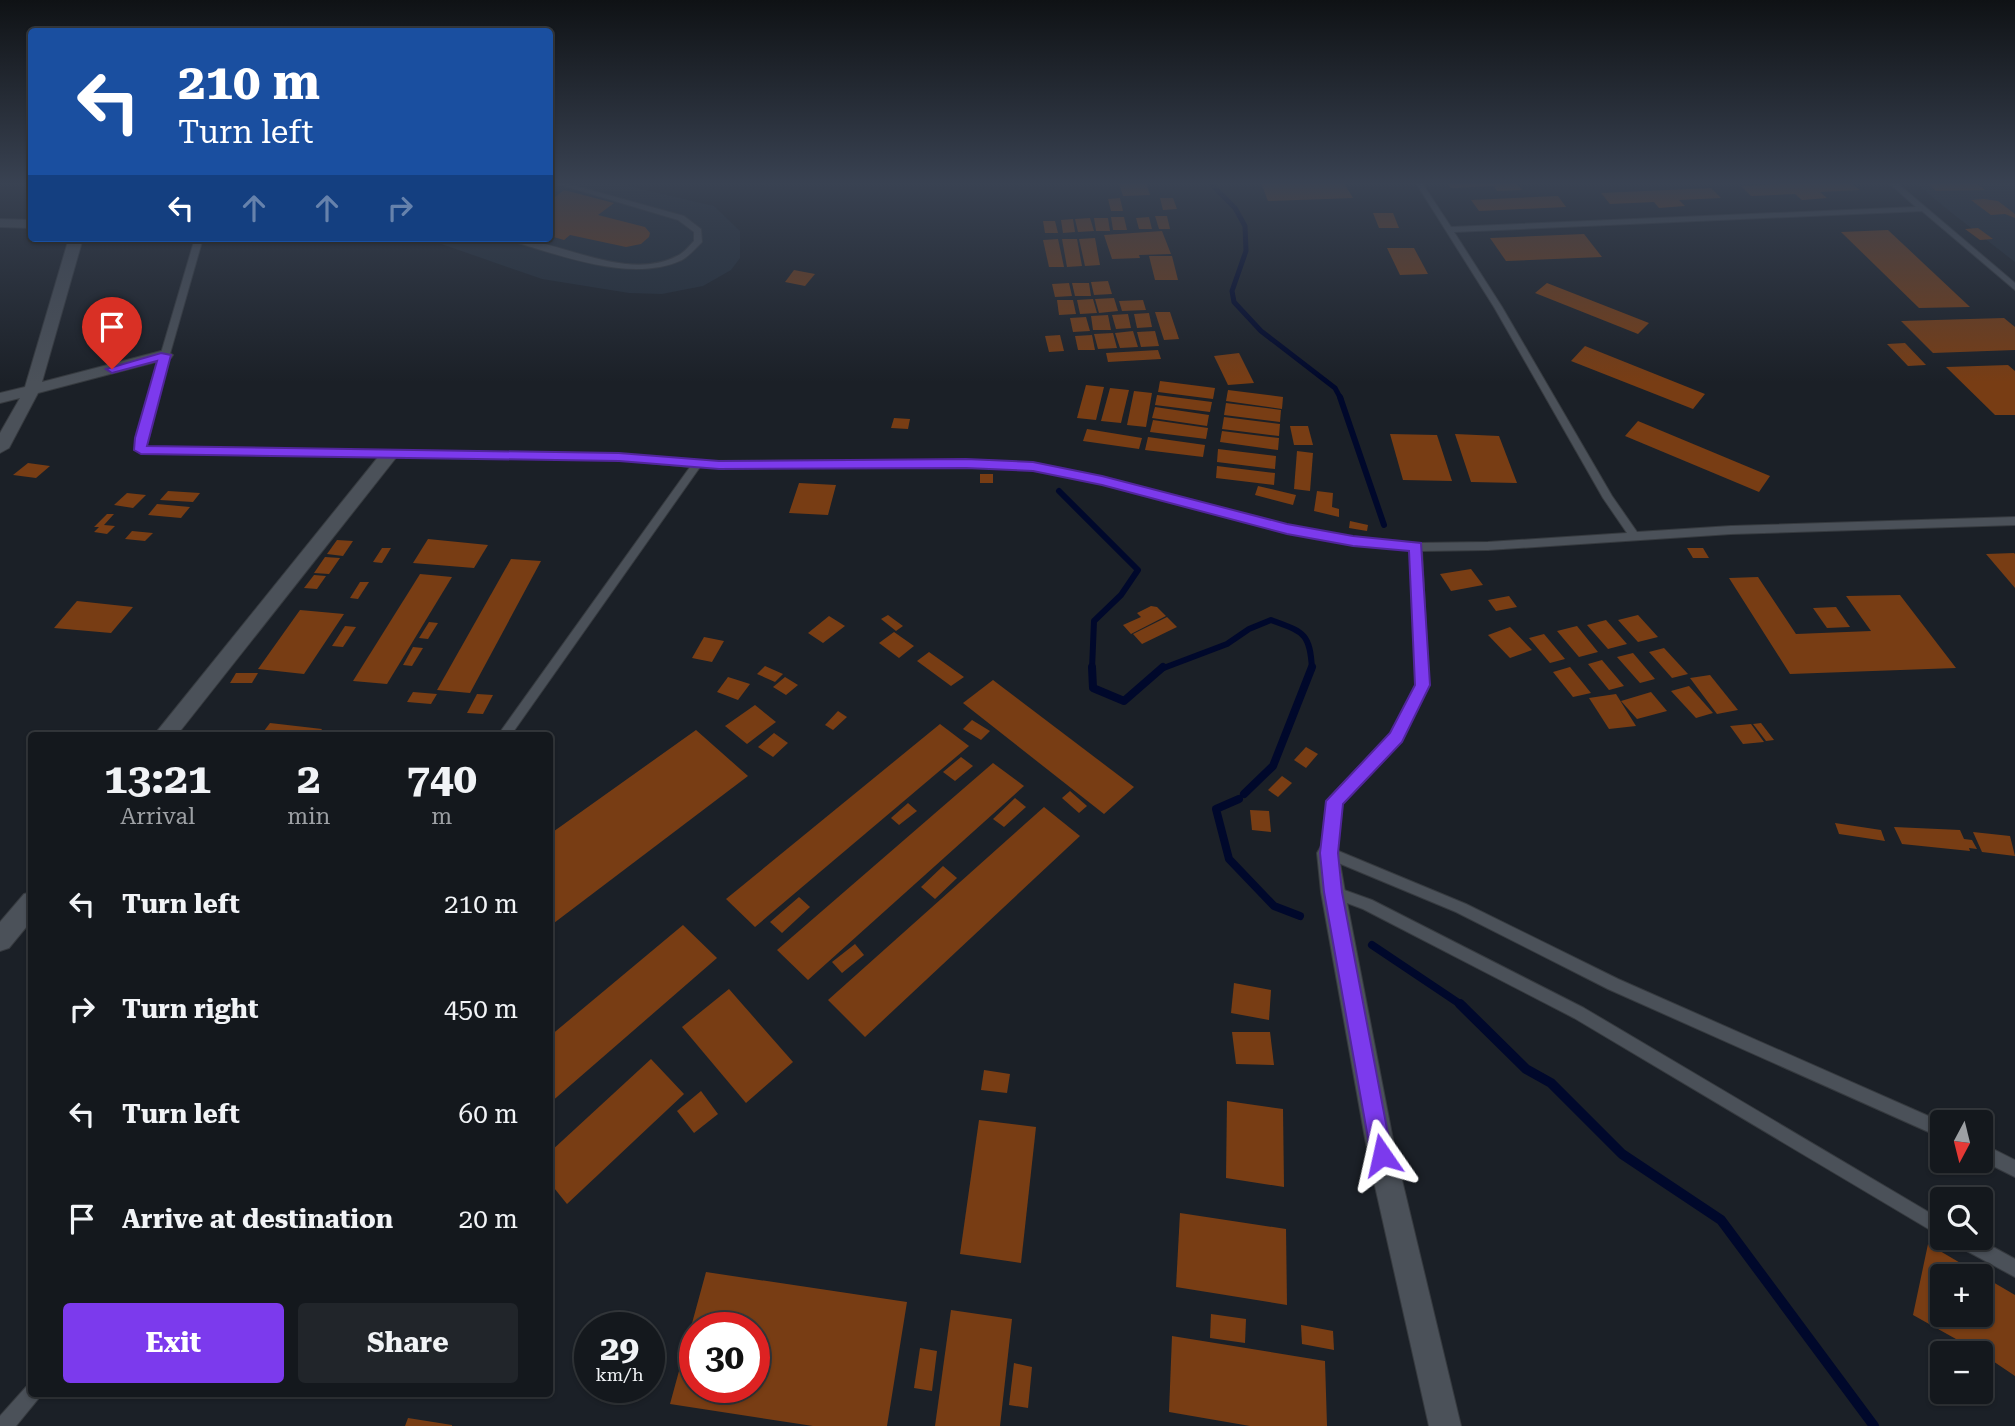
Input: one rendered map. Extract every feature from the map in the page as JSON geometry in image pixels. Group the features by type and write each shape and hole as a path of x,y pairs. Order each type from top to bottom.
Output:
{"street":[{"path":"0,448 32,390 73,250"},
{"path":"0,398 165,355"},
{"path":"167,732 389,456"},
{"path":"1329,853 1333,892 1382,1155 1444,1426"},
{"path":"0,940 28,907"}],"lane":[{"path":"196,250 141,438 141,450 389,456 619,457 697,464 966,463 1033,467 1102,480 1287,529 1353,541 1416,547 1731,530 2015,522"},
{"path":"559,250 634,267 669,262 691,250"},
{"path":"1461,250 1498,307 1608,498 1636,537"},
{"path":"1971,250 2015,287"},
{"path":"505,732 697,464"},
{"path":"1416,547 1423,685 1396,737 1335,801 1329,853 1461,908 1613,984 1930,1125"},
{"path":"1333,892 1367,904 1579,1013 1930,1222"},
{"path":"1993,1157 2015,1169"},
{"path":"1982,1250 2015,1268"},
{"path":"4,1426 29,1397"}],"shaded area":[{"path":"457,250 740,250 740,258 731,270 703,286 662,294 629,293 542,279"},
{"path":"1999,250 2015,250 2015,262"}],"building":[{"path":"1045,250 1060,250 1064,267 1049,267"},
{"path":"1064,250 1079,250 1082,266 1067,267"},
{"path":"1081,250 1097,250 1100,265 1085,266"},
{"path":"1109,250 1169,250 1171,254 1139,255 1140,258 1112,259"},
{"path":"1388,250 1415,250 1428,274 1400,275"},
{"path":"1498,250 1596,250 1602,257 1506,261"},
{"path":"1859,250 1909,250 1970,307 1919,308"},
{"path":"1149,256 1172,256 1178,280 1155,280"},
{"path":"794,270 815,274 805,286 785,282"},
{"path":"1108,281 1112,294 1094,295 1091,282"},
{"path":"1069,283 1072,296 1055,297 1052,284"},
{"path":"1072,283 1089,283 1091,296 1075,296"},
{"path":"1547,283 1649,323 1638,334 1535,293"},
{"path":"1114,298 1118,311 1099,313 1095,299"},
{"path":"1093,299 1097,313 1080,314 1077,300"},
{"path":"1057,300 1073,300 1076,314 1059,315"},
{"path":"1143,300 1146,310 1122,311 1119,301"},
{"path":"1155,312 1170,312 1179,339 1164,340"},
{"path":"1149,313 1152,327 1137,328 1134,314"},
{"path":"1128,314 1131,328 1116,329 1112,315"},
{"path":"1108,315 1111,330 1093,330 1091,316"},
{"path":"1086,317 1090,331 1073,332 1070,318"},
{"path":"2004,318 2015,327 2015,350 1933,353 1901,321"},
{"path":"1133,331 1138,347 1120,348 1115,333"},
{"path":"1155,331 1159,346 1141,347 1137,332"},
{"path":"1113,333 1117,348 1098,349 1094,334"},
{"path":"1060,335 1064,351 1049,352 1045,336"},
{"path":"1092,335 1095,350 1078,350 1075,336"},
{"path":"1905,343 1926,365 1908,366 1887,344"},
{"path":"1585,346 1705,394 1693,409 1571,361"},
{"path":"1158,350 1161,359 1108,362 1106,353"},
{"path":"1239,353 1254,383 1228,385 1214,356"},
{"path":"2008,365 2015,371 2015,415 1995,415 1946,367"},
{"path":"1160,381 1215,388 1213,399 1158,392"},
{"path":"1086,385 1104,387 1096,420 1077,418"},
{"path":"1110,388 1129,390 1121,423 1101,421"},
{"path":"1228,390 1283,397 1282,409 1226,401"},
{"path":"1134,391 1152,393 1146,427 1127,425"},
{"path":"1157,395 1212,402 1210,412 1155,405"},
{"path":"1226,403 1281,410 1280,422 1224,415"},
{"path":"1155,407 1209,415 1207,426 1152,418"},
{"path":"1224,417 1280,424 1279,436 1222,429"},
{"path":"894,418 910,419 908,429 891,428"},
{"path":"1153,420 1208,428 1206,439 1150,432"},
{"path":"1638,421 1770,476 1759,492 1625,436"},
{"path":"1290,426 1308,426 1313,445 1294,445"},
{"path":"1087,429 1142,438 1139,449 1083,441"},
{"path":"1222,431 1279,438 1278,450 1220,442"},
{"path":"1390,434 1437,435 1452,481 1403,480"},
{"path":"1455,434 1499,436 1517,483 1471,482"},
{"path":"1148,437 1205,445 1203,457 1145,450"},
{"path":"1218,449 1276,456 1275,469 1217,462"},
{"path":"1297,451 1313,453 1310,491 1294,489"},
{"path":"28,463 50,466 36,478 13,475"},
{"path":"1217,466 1275,473 1274,485 1216,478"},
{"path":"980,474 993,474 993,483 980,483"},
{"path":"799,483 836,485 828,515 789,513"},
{"path":"1258,486 1296,495 1293,505 1255,495"},
{"path":"168,491 200,493 193,502 160,500"},
{"path":"1317,491 1333,493 1332,507 1339,509 1339,517 1314,511"},
{"path":"127,493 146,495 133,508 114,505"},
{"path":"157,504 190,507 181,518 148,515"},
{"path":"107,514 114,514 104,525 115,526 107,534 94,532 99,527 94,527"},
{"path":"1350,521 1368,525 1367,531 1349,528"},
{"path":"132,531 153,533 145,541 125,539"},
{"path":"428,539 488,545 474,568 413,563"},
{"path":"337,540 353,541 343,556 327,554"},
{"path":"382,548 391,548 382,563 373,562"},
{"path":"1687,548 1703,548 1709,558 1693,558"},
{"path":"1986,554 2015,554 2015,588"},
{"path":"325,557 340,558 329,574 314,573"},
{"path":"511,559 541,561 470,693 437,690"},
{"path":"1471,569 1483,585 1451,591 1440,574"},
{"path":"420,574 452,577 387,684 353,681"},
{"path":"314,575 326,576 317,589 304,588"},
{"path":"1758,577 1796,634 1871,631 1846,596 1900,595 1956,668 1790,674 1729,578"},
{"path":"360,582 369,582 358,599 350,598"},
{"path":"1509,596 1517,607 1496,611 1488,600"},
{"path":"77,601 133,607 111,633 54,628"},
{"path":"1151,606 1157,607 1166,616 1131,634 1123,625 1141,617 1137,613"},
{"path":"1836,607 1850,627 1827,628 1813,608"},
{"path":"300,610 344,614 304,674 258,669"},
{"path":"888,615 903,626 896,631 881,619"},
{"path":"1638,615 1658,637 1638,642 1618,620"},
{"path":"829,616 845,626 823,643 808,633"},
{"path":"1167,617 1177,627 1142,644 1133,634"},
{"path":"1606,620 1627,644 1608,649 1587,625"},
{"path":"429,622 438,623 428,639 419,638"},
{"path":"345,626 356,627 343,647 332,646"},
{"path":"1577,626 1598,652 1579,657 1557,631"},
{"path":"1510,627 1532,650 1510,658 1488,635"},
{"path":"894,632 914,646 899,658 879,643"},
{"path":"1544,634 1565,659 1550,663 1529,638"},
{"path":"704,637 724,641 712,662 692,658"},
{"path":"413,647 423,648 412,666 403,665"},
{"path":"1664,648 1688,674 1672,678 1649,652"},
{"path":"929,652 964,677 951,686 917,661"},
{"path":"1633,653 1655,679 1640,683 1617,657"},
{"path":"1602,660 1624,686 1609,690 1588,664"},
{"path":"765,666 783,674 775,682 757,674"},
{"path":"1570,667 1591,693 1573,697 1553,672"},
{"path":"236,673 258,673 252,683 230,683"},
{"path":"1710,675 1738,710 1717,714 1690,678"},
{"path":"728,677 750,684 738,700 717,692"},
{"path":"785,677 798,685 786,695 773,687"},
{"path":"993,680 1134,787 1104,814 963,703"},
{"path":"1689,686 1713,713 1696,718 1671,691"},
{"path":"413,692 437,694 431,704 407,702"},
{"path":"1651,692 1667,711 1637,719 1621,701"},
{"path":"477,694 493,695 483,714 467,713"},
{"path":"1616,694 1636,726 1609,729 1589,698"},
{"path":"755,705 776,722 747,744 725,726"},
{"path":"838,711 847,717 833,730 825,725"},
{"path":"972,720 990,731 981,740 963,729"},
{"path":"270,723 322,729 320,732 263,732"},
{"path":"1761,723 1774,740 1766,741 1753,724"},
{"path":"940,724 969,746 755,927 726,899"},
{"path":"1751,724 1764,742 1743,744 1730,726"},
{"path":"696,730 748,776 553,924 553,832"},
{"path":"774,733 788,743 773,757 758,747"},
{"path":"1306,747 1318,754 1306,768 1294,760"},
{"path":"961,757 973,766 955,781 943,772"},
{"path":"993,763 1024,786 808,980 777,950"},
{"path":"1282,776 1292,783 1278,797 1268,790"},
{"path":"1070,791 1087,806 1079,813 1062,798"},
{"path":"1015,798 1026,807 1004,827 993,819"},
{"path":"908,803 917,811 899,825 891,818"},
{"path":"1044,807 1080,836 865,1037 828,1000"},
{"path":"1250,810 1269,811 1271,832 1252,830"},
{"path":"1835,823 1881,830 1885,841 1839,834"},
{"path":"1894,827 1960,830 1964,839 1972,840 1977,849 1969,848 1970,851 1902,844"},
{"path":"1973,832 2010,836 2015,856 1982,852"},
{"path":"943,866 957,878 935,899 921,887"},
{"path":"799,897 810,907 782,933 770,922"},
{"path":"683,925 717,958 553,1100 553,1033"},
{"path":"855,944 864,955 842,973 832,962"},
{"path":"1234,983 1271,990 1269,1020 1231,1013"},
{"path":"729,989 793,1062 746,1103 682,1027"},
{"path":"1232,1032 1270,1032 1274,1065 1236,1064"},
{"path":"651,1059 684,1094 567,1204 553,1187 553,1149"},
{"path":"984,1070 1010,1074 1007,1093 981,1090"},
{"path":"701,1091 718,1114 694,1133 677,1111"},
{"path":"1227,1101 1283,1109 1284,1187 1226,1178"},
{"path":"979,1120 1036,1127 1021,1263 960,1254"},
{"path":"1180,1213 1286,1229 1287,1305 1176,1287"},
{"path":"1928,1244 1930,1250 1938,1250 1962,1264 1930,1264 1930,1324 1913,1315"},
{"path":"706,1272 907,1302 887,1426 813,1426 670,1404 679,1371 679,1403 770,1403 770,1312 695,1312"},
{"path":"1993,1282 2015,1295 2015,1376 1993,1361 1993,1341 1960,1341 1934,1327 1993,1327"},
{"path":"951,1310 1012,1319 1000,1426 935,1426"},
{"path":"1211,1314 1246,1319 1245,1343 1210,1338"},
{"path":"1301,1325 1333,1331 1334,1350 1302,1344"},
{"path":"1172,1336 1325,1361 1327,1426 1250,1426 1169,1412"},
{"path":"920,1348 937,1351 932,1391 914,1388"},
{"path":"1014,1363 1032,1367 1028,1408 1009,1405"},
{"path":"408,1418 452,1425 452,1426 405,1426"}],"waterway":[{"path":"1246,250 1232,291 1234,302 1261,331 1335,388 1340,397"},
{"path":"1340,397 1384,525"},
{"path":"1059,491 1138,570 1121,595 1094,621 1092,668"},
{"path":"1161,669 1227,644 1249,629 1271,620 1303,635 1309,647 1312,667"},
{"path":"1092,668 1093,688 1124,701 1163,667"},
{"path":"1244,794 1273,766 1312,667"},
{"path":"1239,799 1216,809 1229,859 1274,906 1300,916"},
{"path":"1372,945 1463,1006"},
{"path":"1460,1004 1526,1069 1551,1083 1622,1154 1721,1220 1874,1426"}],"route":[{"path":"112,369 165,355 141,438 141,450 523,458 619,457 719,465 966,463 1033,467 1102,480 1287,529 1353,541 1416,547 1423,685 1396,737 1335,801 1329,853 1333,892 1382,1155"}]}
